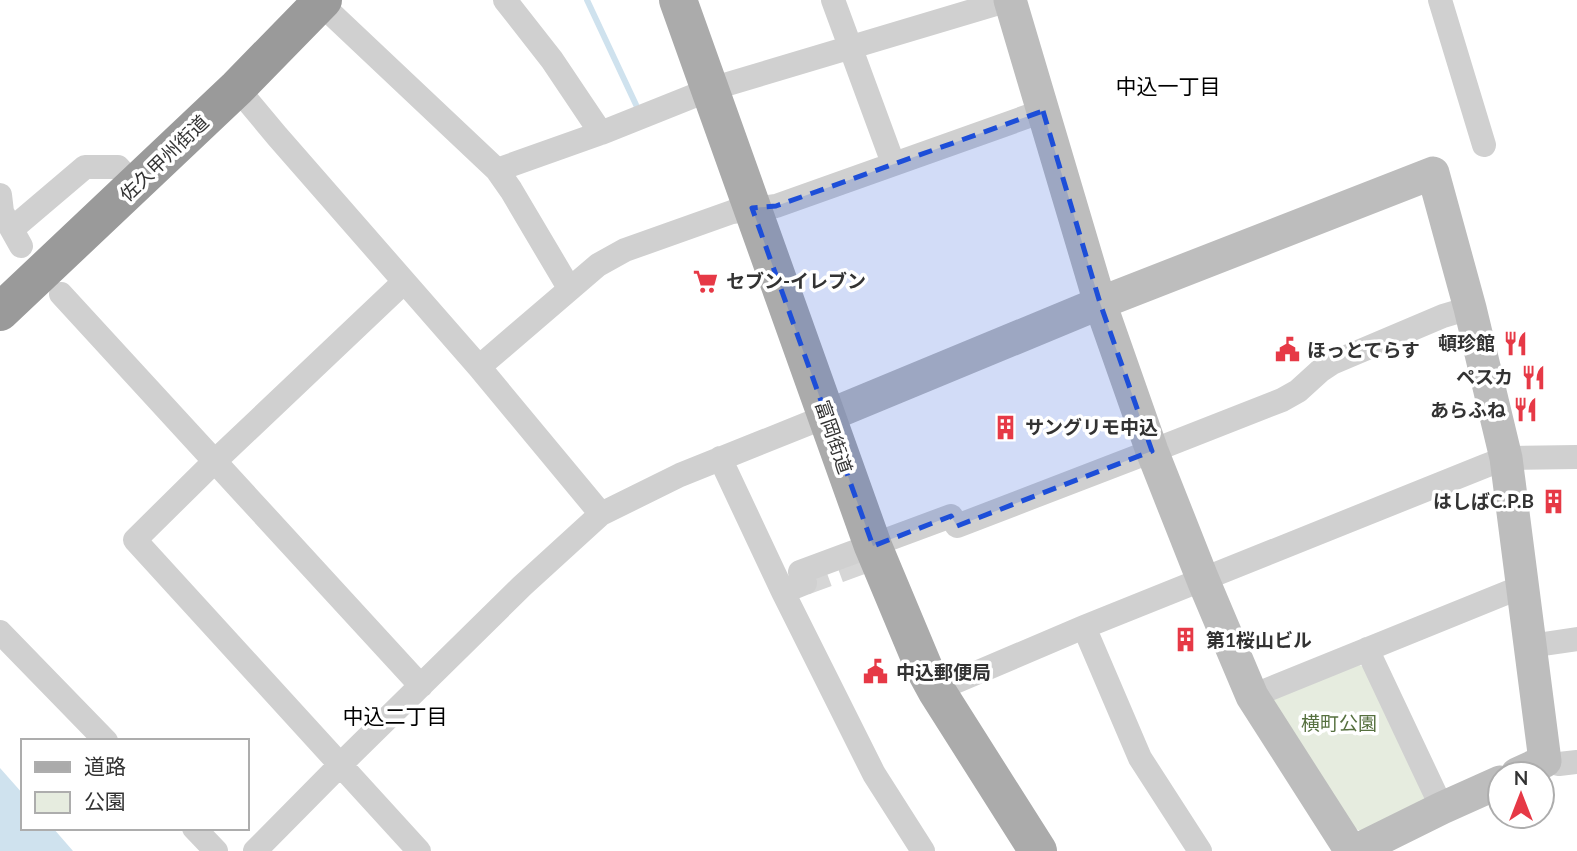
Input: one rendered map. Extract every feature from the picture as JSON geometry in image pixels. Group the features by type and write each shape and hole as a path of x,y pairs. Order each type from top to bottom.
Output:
{"highway":[{"name":"佐久甲州街道","path":"0,312 237,88 322,2"}],"main road":[{"name":"富岡街道","path":"678,0 873,546 924,668 1038,851"}],"street":[{"path":"505,0 552,60 601,133"},
{"path":"833,0 893,163"},
{"path":"497,170 601,133 711,89 1009,0 1100,303 1152,451 1252,696 1353,851 1486,788"},
{"path":"1440,0 1484,145"},
{"path":"322,2 497,170 569,288"},
{"path":"237,88 601,514"},
{"path":"478,367 569,288 598,265 625,250 732,212 776,206 1043,111"},
{"path":"0,195 2,212 16,237 85,167 118,167 135,186"},
{"path":"255,851 522,586 601,514 720,458 1100,303 1433,173 1470,308 1506,458 1545,760"},
{"path":"404,282 135,540 419,851"},
{"path":"61,294 421,686"},
{"path":"783,592 806,583 800,572 951,516 957,526 1282,400 1298,391 1332,363 1443,316 1470,308"},
{"path":"936,690 1084,627 1506,458 1577,457"},
{"path":"720,458 874,774 923,851"},
{"path":"1252,696 1521,587"},
{"path":"1084,627 1140,758 1200,851"},
{"path":"0,632 104,739"},
{"path":"1530,646 1577,639"},
{"path":"1367,649 1442,808"},
{"path":"196,830 216,851"}],"highlighted area":[{"path":"1043,111 1100,303 1152,451 957,526 951,516 873,546 752,208 776,206"}],"green space":[{"name":"横町公園","path":"1356,663 1367,669 1428,803 1366,833 1348,826 1269,703 1277,696"}],"water":[{"path":"0,768 21,792 21,830 55,830 73,851 0,851"}],"waterway":[{"path":"587,0 638,109"}],"tunnel":[{"path":"805,583 868,560"}],"place":[{"name":"セブン-イレブン","path":"706,281"},
{"name":"頓珍館","path":"1515,343"},
{"name":"ほっとてらす","path":"1287,350"},
{"name":"ペスカ","path":"1533,377"},
{"name":"あらふね","path":"1526,410"},
{"name":"サングリモ中込","path":"1005,427"},
{"name":"はしばC.P.B","path":"1554,501"},
{"name":"第1桜山ビル","path":"1186,640"},
{"name":"中込郵便局","path":"876,672"}],"district":[{"name":"中込一丁目","path":"1168,87"},
{"name":"中込二丁目","path":"395,717"}]}
